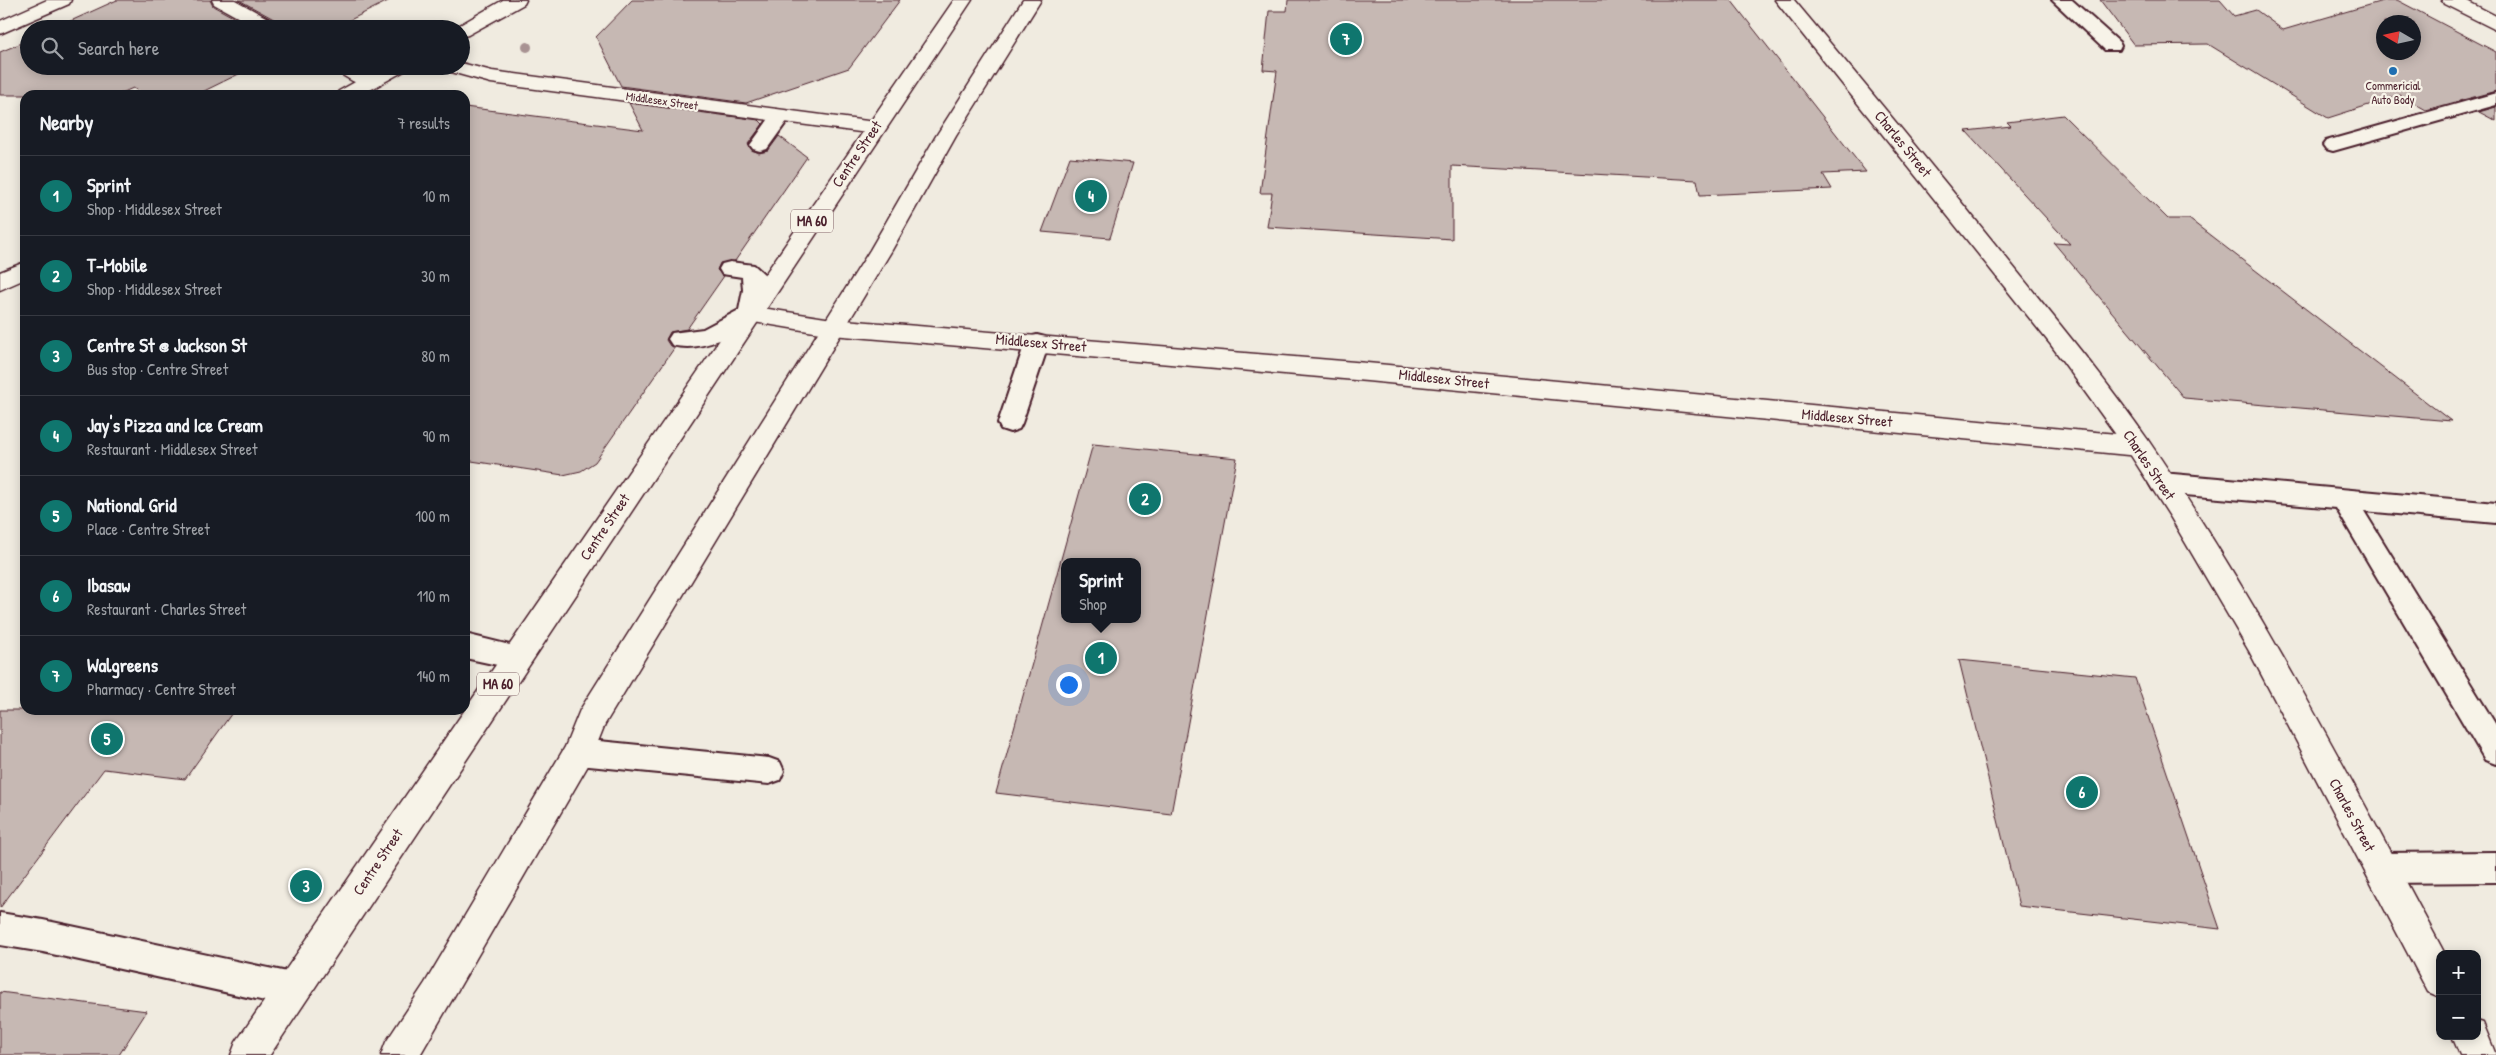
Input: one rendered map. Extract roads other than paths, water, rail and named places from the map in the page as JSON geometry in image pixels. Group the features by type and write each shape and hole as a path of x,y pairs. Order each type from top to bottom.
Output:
{"main road":[{"path":"0,28 62,0"},
{"path":"220,0 257,20"},
{"path":"470,26 517,0"},
{"name":"Centre Street","path":"248,1055 963,0"},
{"path":"399,1055 579,752 591,719 890,234 946,136 1032,0"},
{"name":"Charles Street","path":"1784,0 1950,201 2046,322 2138,446 2201,543 2267,656 2436,973"},
{"path":"2451,0 2496,24"},
{"name":"Middlesex Street","path":"470,71 491,77 780,117 875,128"},
{"path":"357,75 370,82"},
{"path":"355,90 383,75"},
{"path":"0,282 20,272"},
{"name":"Middlesex Street","path":"750,314 832,327 1401,375 2138,446"},
{"path":"2472,1040 2480,1055"}],"lane":[{"path":"2062,0 2112,46"},
{"path":"2333,145 2496,99"},
{"path":"760,145 780,117"},
{"path":"680,339 699,339 714,335 750,314 754,290 753,274 746,270 730,269"},
{"path":"1010,423 1037,343"},
{"path":"2162,483 2496,513"},
{"path":"2344,500 2496,751"},
{"path":"470,647 516,657"},
{"path":"579,752 769,771"},
{"path":"2380,868 2496,867"},
{"path":"0,929 43,936 292,990"}],"place":[{"name":"Walgreens","path":"1346,39"},
{"name":"Commericial Auto Body","path":"2393,71"},
{"name":"Jay's Pizza and Ice Cream","path":"1091,196"},
{"name":"T-Mobile","path":"1145,499"},
{"name":"Sprint","path":"1101,658"},
{"name":"National Grid","path":"107,739"},
{"name":"Ibasaw","path":"2082,792"},
{"name":"Centre St @ Jackson St","path":"306,886"}]}
